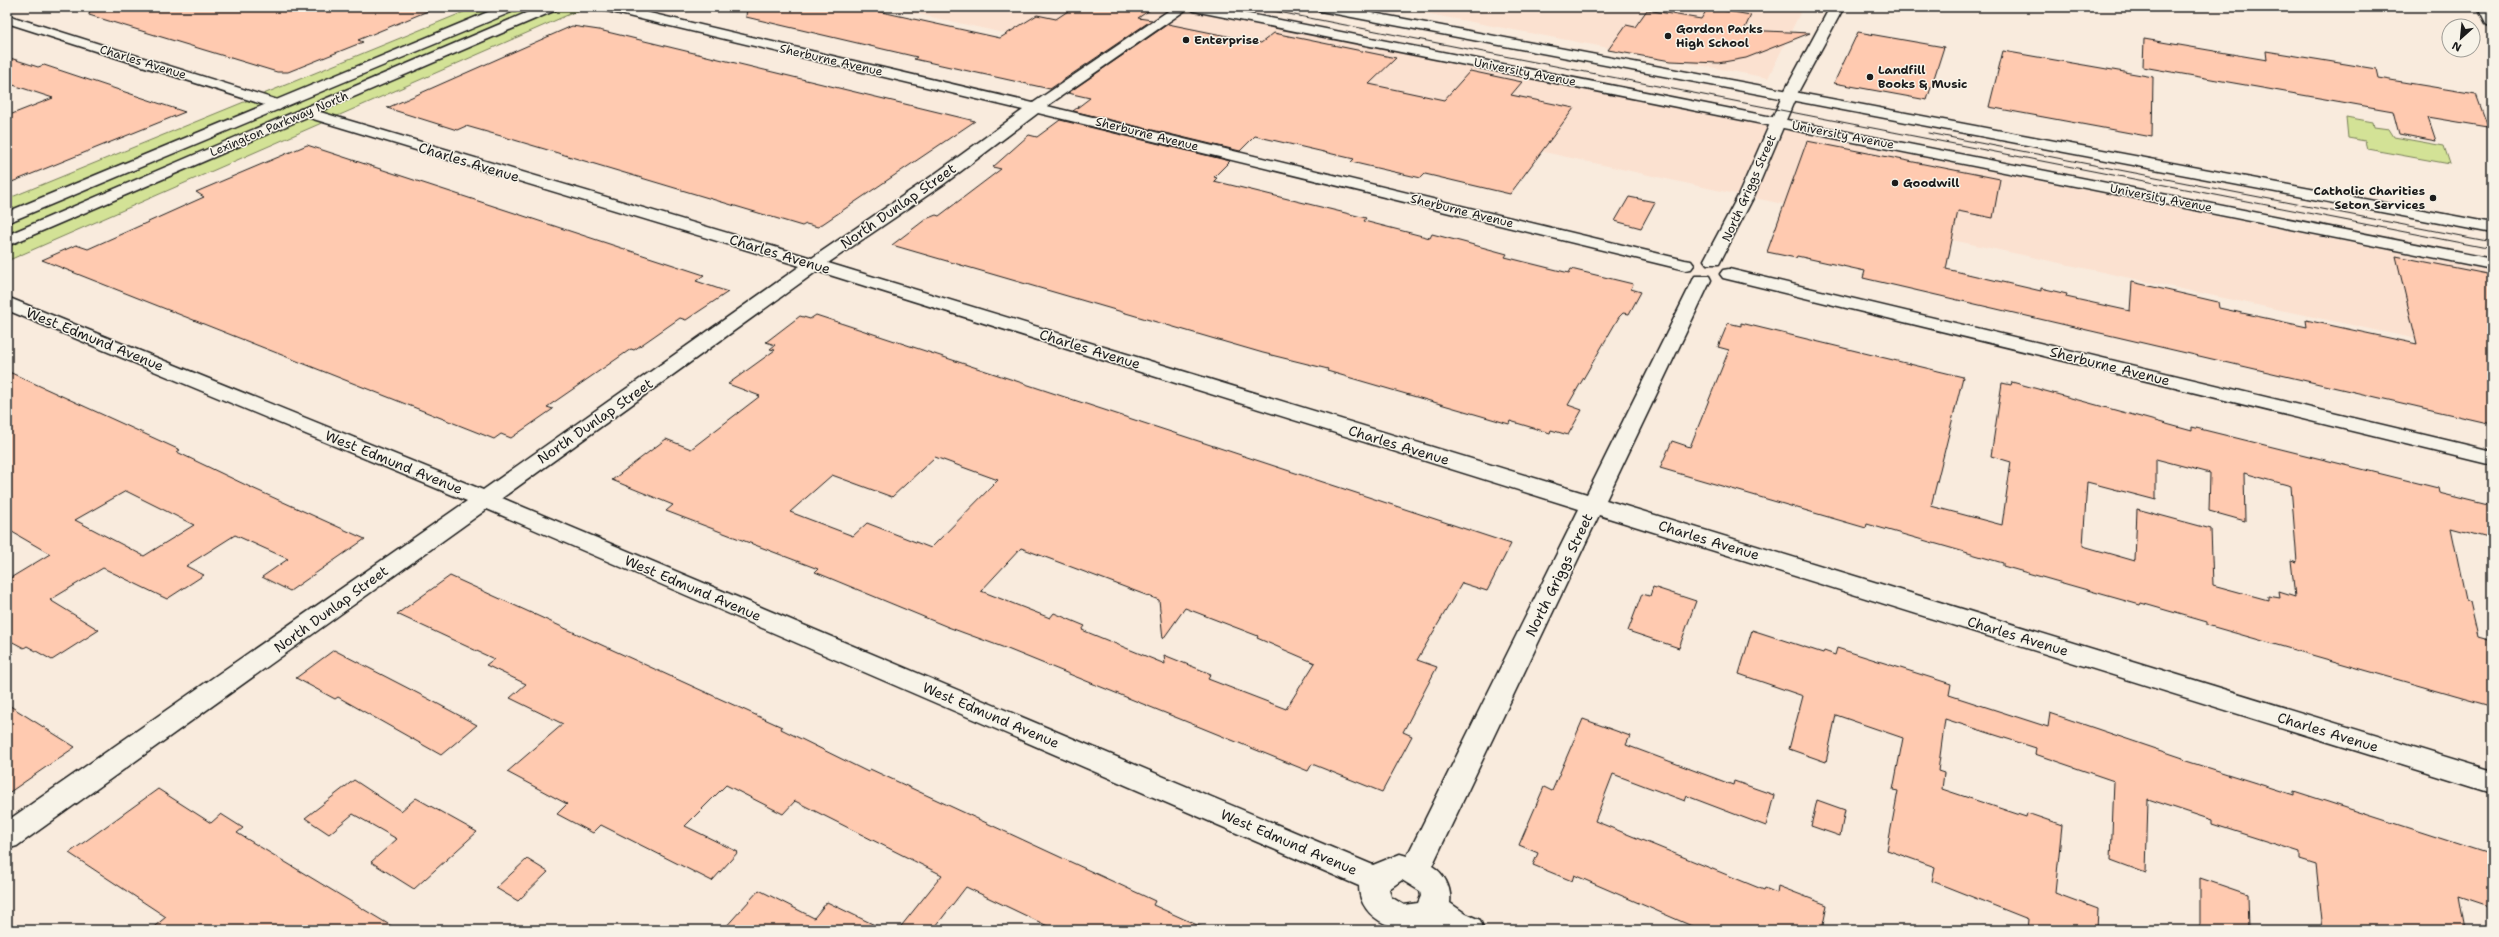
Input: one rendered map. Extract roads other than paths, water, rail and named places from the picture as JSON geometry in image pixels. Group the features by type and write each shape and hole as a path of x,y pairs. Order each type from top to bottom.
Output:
{"street":[{"name":"Lexington Parkway North","path":"7,218 511,7"},
{"name":"Lexington Parkway North","path":"7,241 304,112 552,7"},
{"name":"Sherburne Avenue","path":"607,7 1036,108 1700,269 1727,268 1729,274 2492,458"},
{"name":"North Dunlap Street","path":"7,837 663,374 814,264 938,180 1036,108 1183,7"},
{"name":"University Avenue","path":"1194,7 2492,264"},
{"name":"University Avenue","path":"1320,7 1601,62 1790,94 2492,228"},
{"name":"North Griggs Street","path":"1415,870 1593,504 1700,269 1746,196 1790,94 1837,7"},
{"path":"2485,7 2492,22"},
{"name":"Charles Avenue","path":"7,19 279,105"},
{"name":"Charles Avenue","path":"304,112 814,264 2492,782"},
{"name":"West Edmund Avenue","path":"7,303 484,499 1376,880"},
{"path":"1400,867 1415,870 1430,882 1435,899 1432,907 1428,914 1410,922 1389,924 1374,900 1373,890 1376,880 1386,871 1400,867"},
{"path":"1432,907 1456,924 1469,930"}],"tram line":[{"path":"1253,7 2492,249"},
{"path":"1928,133 2492,242"}],"place":[{"name":"Gordon Parks High School","path":"1668,36"},
{"name":"Enterprise","path":"1186,40"},
{"name":"Landfill Books & Music","path":"1870,77"},
{"name":"Goodwill","path":"1895,183"},
{"name":"Catholic Charities Seton Services","path":"2433,198"}]}
